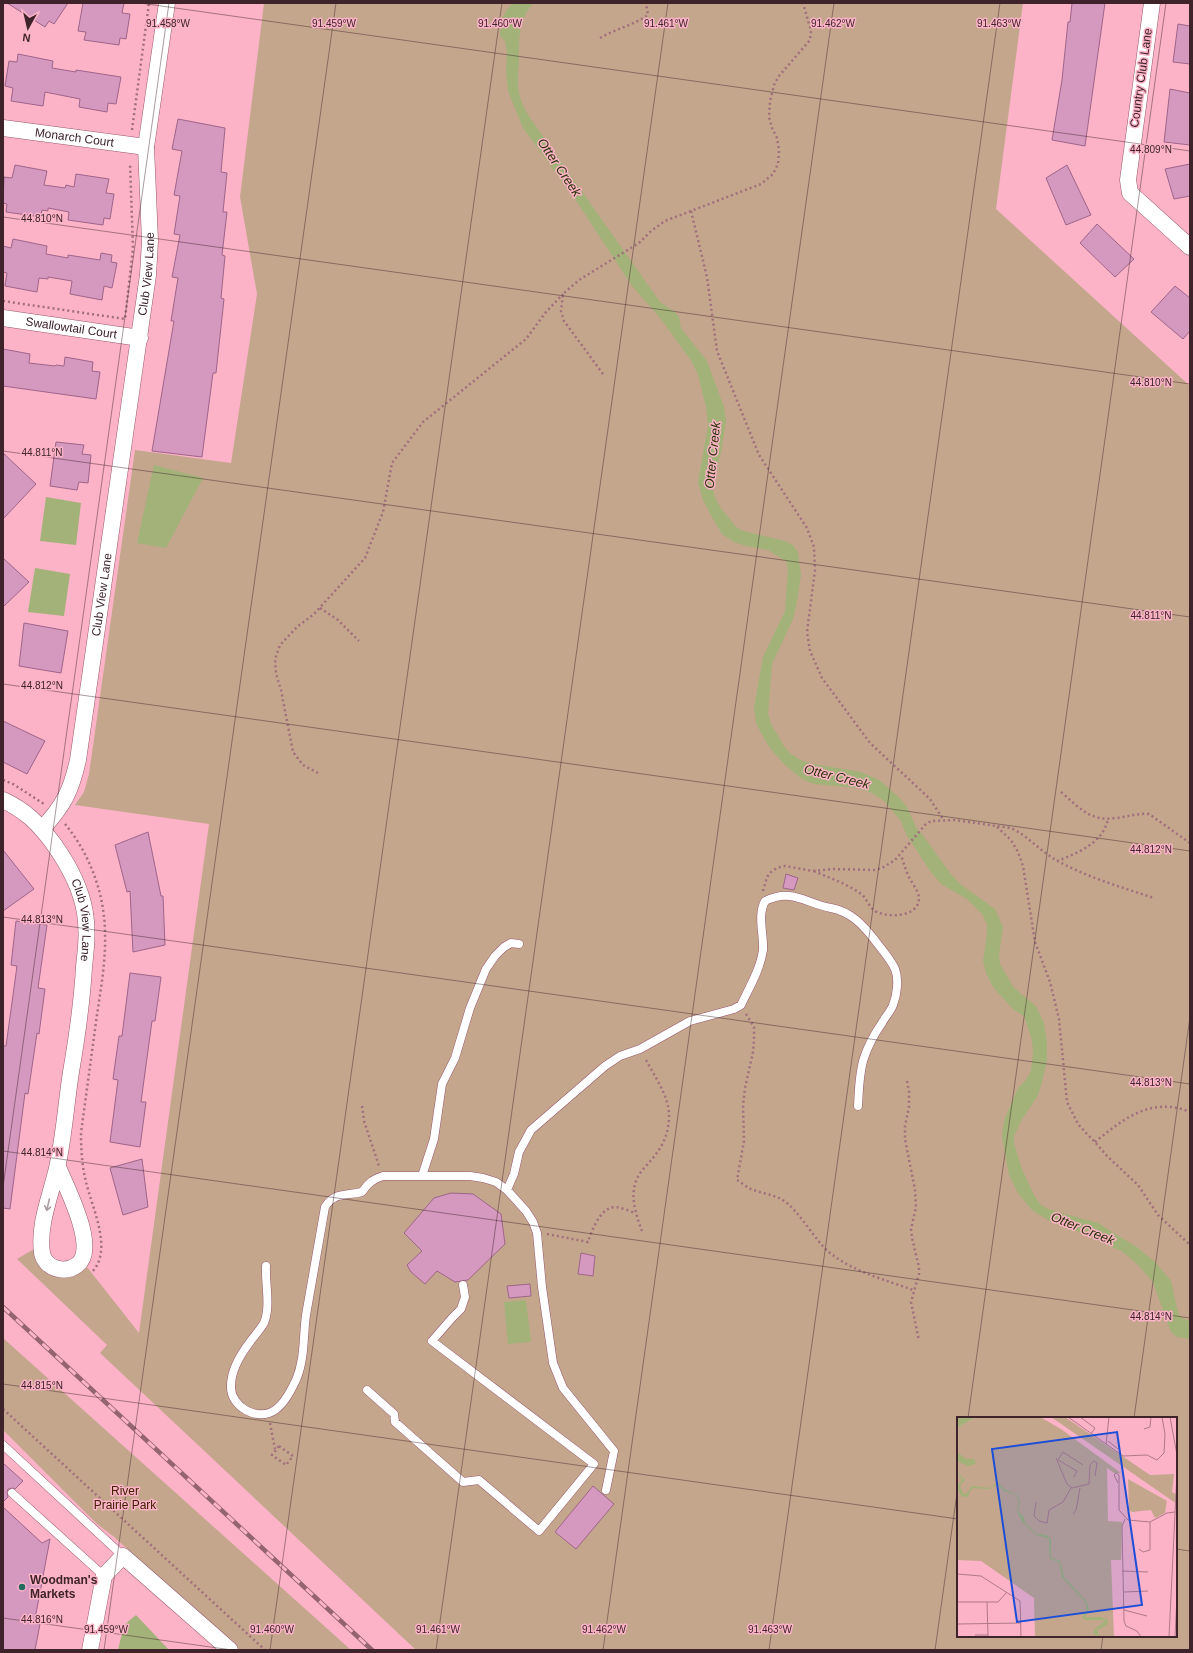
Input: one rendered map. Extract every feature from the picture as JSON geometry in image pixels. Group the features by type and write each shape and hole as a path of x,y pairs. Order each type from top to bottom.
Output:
{"street":[{"name":"Club View Lane","path":"58,1167 71,1197 82,1229 86,1250 80,1263 73,1268 65,1270 56,1269 47,1264 43,1255 42,1247 43,1227 58,1167 78,1031 87,935 85,913 75,878 62,856 42,829 66,800 74,781 78,760 148,275 150,241 146,147 167,3"},
{"name":"Country Club Lane","path":"1152,3 1128,180 1130,193 1190,247"},
{"name":"Monarch Court","path":"3,128 146,147"},
{"name":"Swallowtail Court","path":"3,318 140,338"},
{"path":"3,800 21,809 42,829"},
{"path":"90,1650 104,1576 123,1556 230,1650"}],"lane":[{"path":"507,1190 514,1174 519,1152 531,1130 605,1066 620,1056 640,1049 690,1021 740,1006 759,965 762,951 762,906 765,901 782,895 800,897 821,906 840,910 859,921 896,971 896,995 893,1006 881,1024 864,1058 861,1070 858,1106"},
{"path":"422,1176 434,1139 442,1084 455,1058 470,1008 486,969 495,956 504,947 511,943 519,944"},
{"path":"266,1266 265,1281 267,1303 264,1322 241,1356 234,1371 231,1388 236,1403 242,1408 253,1412 268,1413 281,1405 296,1379 305,1342 306,1315 325,1207 330,1199 339,1195 362,1192 366,1184 373,1179 383,1176 470,1176 496,1182 507,1190 526,1211 538,1233 542,1287 553,1363 564,1388 614,1451 606,1490"},
{"path":"367,1390 394,1414 395,1422 462,1482 479,1480 539,1531 594,1464 432,1341 461,1309 465,1297 463,1285"},
{"path":"3,1445 123,1556"},
{"path":"12,1493 104,1576"}],"path":[{"path":"132,130 150,3"},
{"path":"600,38 616,29 635,24 648,15 646,3"},
{"path":"318,773 303,765 293,752 281,690 276,674 275,659 280,645 298,626 320,608 365,558 383,512 392,463 423,422 526,339 546,312 563,294 580,280 639,243 650,231 666,221 761,184 773,174 778,164 780,150 769,117 770,101 774,85 779,76 810,40 810,31 802,3"},
{"path":"3,301 125,319 133,248 130,163"},
{"path":"691,211 707,277 717,351 759,455 807,528 814,547 815,570 807,632 810,651 822,678 870,743 930,799 943,820"},
{"path":"563,294 561,311 564,321 603,374"},
{"path":"320,608 338,620 359,641"},
{"path":"1061,792 1090,816 1108,819 1141,813 1149,814 1190,843"},
{"path":"1057,861 1088,846 1101,836 1107,827 1108,819"},
{"path":"814,871 832,869 875,870 889,864 900,854 925,825 931,821 955,820 1011,828 1018,831 1042,852 1057,861 1100,880 1154,898"},
{"path":"997,827 1011,840 1018,852 1023,866 1035,942 1050,982 1059,1020 1067,1102 1078,1124 1096,1142 1107,1156 1138,1185 1158,1215 1190,1246"},
{"path":"765,901 763,892 767,877 777,868 790,866 814,871 857,891 865,897 871,908 875,911 886,914 906,914 915,909 919,899 918,893 900,854"},
{"path":"740,1006 754,1027 754,1040 743,1105 744,1141 736,1180 749,1188 781,1200 792,1209 830,1253 841,1260 862,1272 875,1275 913,1290"},
{"path":"640,1049 667,1103 669,1117 668,1131 663,1143 656,1154 640,1172 636,1182 634,1192 635,1213 642,1231"},
{"path":"907,1080 909,1107 905,1139 915,1190 916,1207 911,1229 919,1266 917,1282 913,1290 911,1302 919,1341"},
{"path":"362,1106 364,1121 383,1176"},
{"path":"1096,1142 1120,1121 1133,1114 1156,1107 1171,1107 1190,1112"},
{"path":"538,1233 588,1242 595,1224 604,1212 611,1208 619,1208 635,1213"},
{"path":"3,1409 265,1650"},
{"path":"268,1413 275,1450 272,1455 286,1465 293,1456 279,1446 275,1450"}],"green space":[{"path":"264,3 1023,3 996,209 1190,386 1190,1650 416,1650 100,1353 107,1345 17,1259 34,1249 79,1273 87,1267 139,1333 209,824 75,805 84,792 89,774 135,450 231,463 257,294 240,197"},
{"name":"River Prairie Park","path":"3,1338 351,1650 239,1650 113,1536 97,1524 3,1430"}],"water":[{"name":"Otter Creek","path":"513,3 534,3 525,15 522,22 519,45 518,88 521,101 528,115 660,302 675,312 679,317 681,328 707,361 724,407 726,421 721,452 712,487 720,507 736,527 743,531 785,541 793,545 798,553 801,575 797,602 793,619 772,664 768,714 771,724 784,746 791,754 799,759 808,763 861,772 879,780 900,798 907,807 917,829 950,873 960,884 995,909 1003,927 999,955 1000,964 1014,988 1036,1006 1044,1023 1047,1041 1047,1060 1041,1086 1037,1097 1022,1119 1014,1136 1014,1143 1022,1169 1034,1195 1040,1204 1048,1209 1098,1223 1138,1248 1156,1263 1171,1281 1178,1313 1182,1318 1190,1321 1190,1339 1177,1337 1171,1332 1153,1282 1137,1264 1123,1252 1082,1233 1051,1222 1032,1210 1018,1193 1009,1175 1002,1137 1003,1127 1005,1118 1018,1088 1026,1080 1031,1071 1033,1053 1032,1040 1024,1016 1013,1009 993,987 986,973 983,961 987,924 982,914 967,899 941,884 930,871 906,834 901,821 884,801 872,793 858,788 814,784 802,779 785,765 770,748 762,735 756,723 754,707 763,657 785,611 788,569 786,561 768,550 734,542 722,534 703,500 698,482 708,426 706,407 698,375 692,362 661,319 632,286 577,202 523,128 508,91 506,71 507,52 505,41 500,36 503,18"},
{"path":"154,465 203,478 166,548 137,543"},
{"path":"46,497 81,503 76,545 40,541"},
{"path":"35,568 70,574 64,616 28,612"},
{"path":"526,1300 531,1342 508,1344 504,1302"},
{"path":"136,1615 169,1650 118,1650 124,1625"}],"building":[{"path":"7,3 68,3 54,24 49,21 45,27"},
{"path":"83,3 124,3 122,13 130,14 126,39 120,38 119,45 84,40 86,32 78,31"},
{"path":"1072,3 1105,3 1085,146 1052,140 1062,80 1068,22 1070,22"},
{"path":"1178,24 1190,26 1190,64 1173,62"},
{"path":"18,54 53,61 52,68 121,77 116,104 108,103 107,112 79,107 80,99 45,92 43,106 11,101 13,88 5,86 9,61 17,62"},
{"path":"1170,89 1190,93 1190,145 1164,142"},
{"path":"178,119 225,128 221,172 227,173 223,212 227,212 222,255 225,256 221,298 224,299 216,373 213,373 202,457 152,451 174,321 171,321 178,278 172,277 180,235 174,234 180,196 174,195 182,151 172,149"},
{"path":"1190,164 1190,196 1174,199 1165,169"},
{"path":"15,165 47,171 44,185 65,188 66,185 74,187 76,174 109,179 106,193 114,194 110,219 104,218 103,225 68,220 69,212 48,208 48,211 42,210 41,217 6,212 7,204 3,203 4,177 12,178"},
{"path":"1067,165 1091,215 1066,225 1046,178"},
{"path":"1097,224 1134,259 1115,277 1080,243"},
{"path":"13,239 47,246 46,254 68,258 68,255 100,260 101,253 112,255 111,262 117,263 112,288 104,286 102,300 70,294 72,281 48,277 48,279 39,278 37,292 5,286 7,273 3,272 3,246 11,248"},
{"path":"1175,286 1190,298 1190,331 1183,339 1151,312"},
{"path":"3,349 30,354 29,363 64,366 65,357 93,362 92,371 100,372 96,399 3,386"},
{"path":"56,442 84,445 82,454 91,455 88,483 79,482 77,490 50,486"},
{"path":"3,453 36,484 3,519"},
{"path":"3,558 29,582 3,607"},
{"path":"24,623 68,631 61,673 19,666"},
{"path":"3,721 45,741 27,774 3,762"},
{"path":"148,832 161,896 163,896 165,945 133,952 130,891 127,892 115,845"},
{"path":"3,850 34,889 3,911"},
{"path":"786,874 798,878 794,890 783,888"},
{"path":"16,921 47,925 38,988 45,989 39,1034 37,1033 28,1094 25,1093 10,1209 3,1208 3,1046 6,1046 17,966 11,965"},
{"path":"130,973 161,977 155,1021 152,1021 141,1102 146,1102 140,1147 110,1142 118,1080 113,1079 119,1036 122,1036"},
{"path":"142,1159 148,1207 123,1215 110,1168"},
{"path":"451,1193 473,1194 501,1214 505,1244 468,1280 455,1282 437,1271 425,1284 411,1272 407,1265 422,1251 404,1233 434,1198"},
{"path":"581,1253 595,1256 593,1276 578,1274"},
{"path":"530,1284 531,1296 509,1298 507,1286"},
{"path":"3,1463 23,1481 15,1489 8,1489 8,1497 3,1502"},
{"path":"593,1486 614,1504 576,1549 555,1532"},
{"name":"Woodman's Markets","path":"3,1507 42,1543 50,1539 35,1619 37,1620 37,1624 40,1624 35,1650 3,1650"}],"railway":[{"path":"3,1307 372,1650"}],"place":[{"name":"Woodman's Markets","path":"22,1587"}]}
